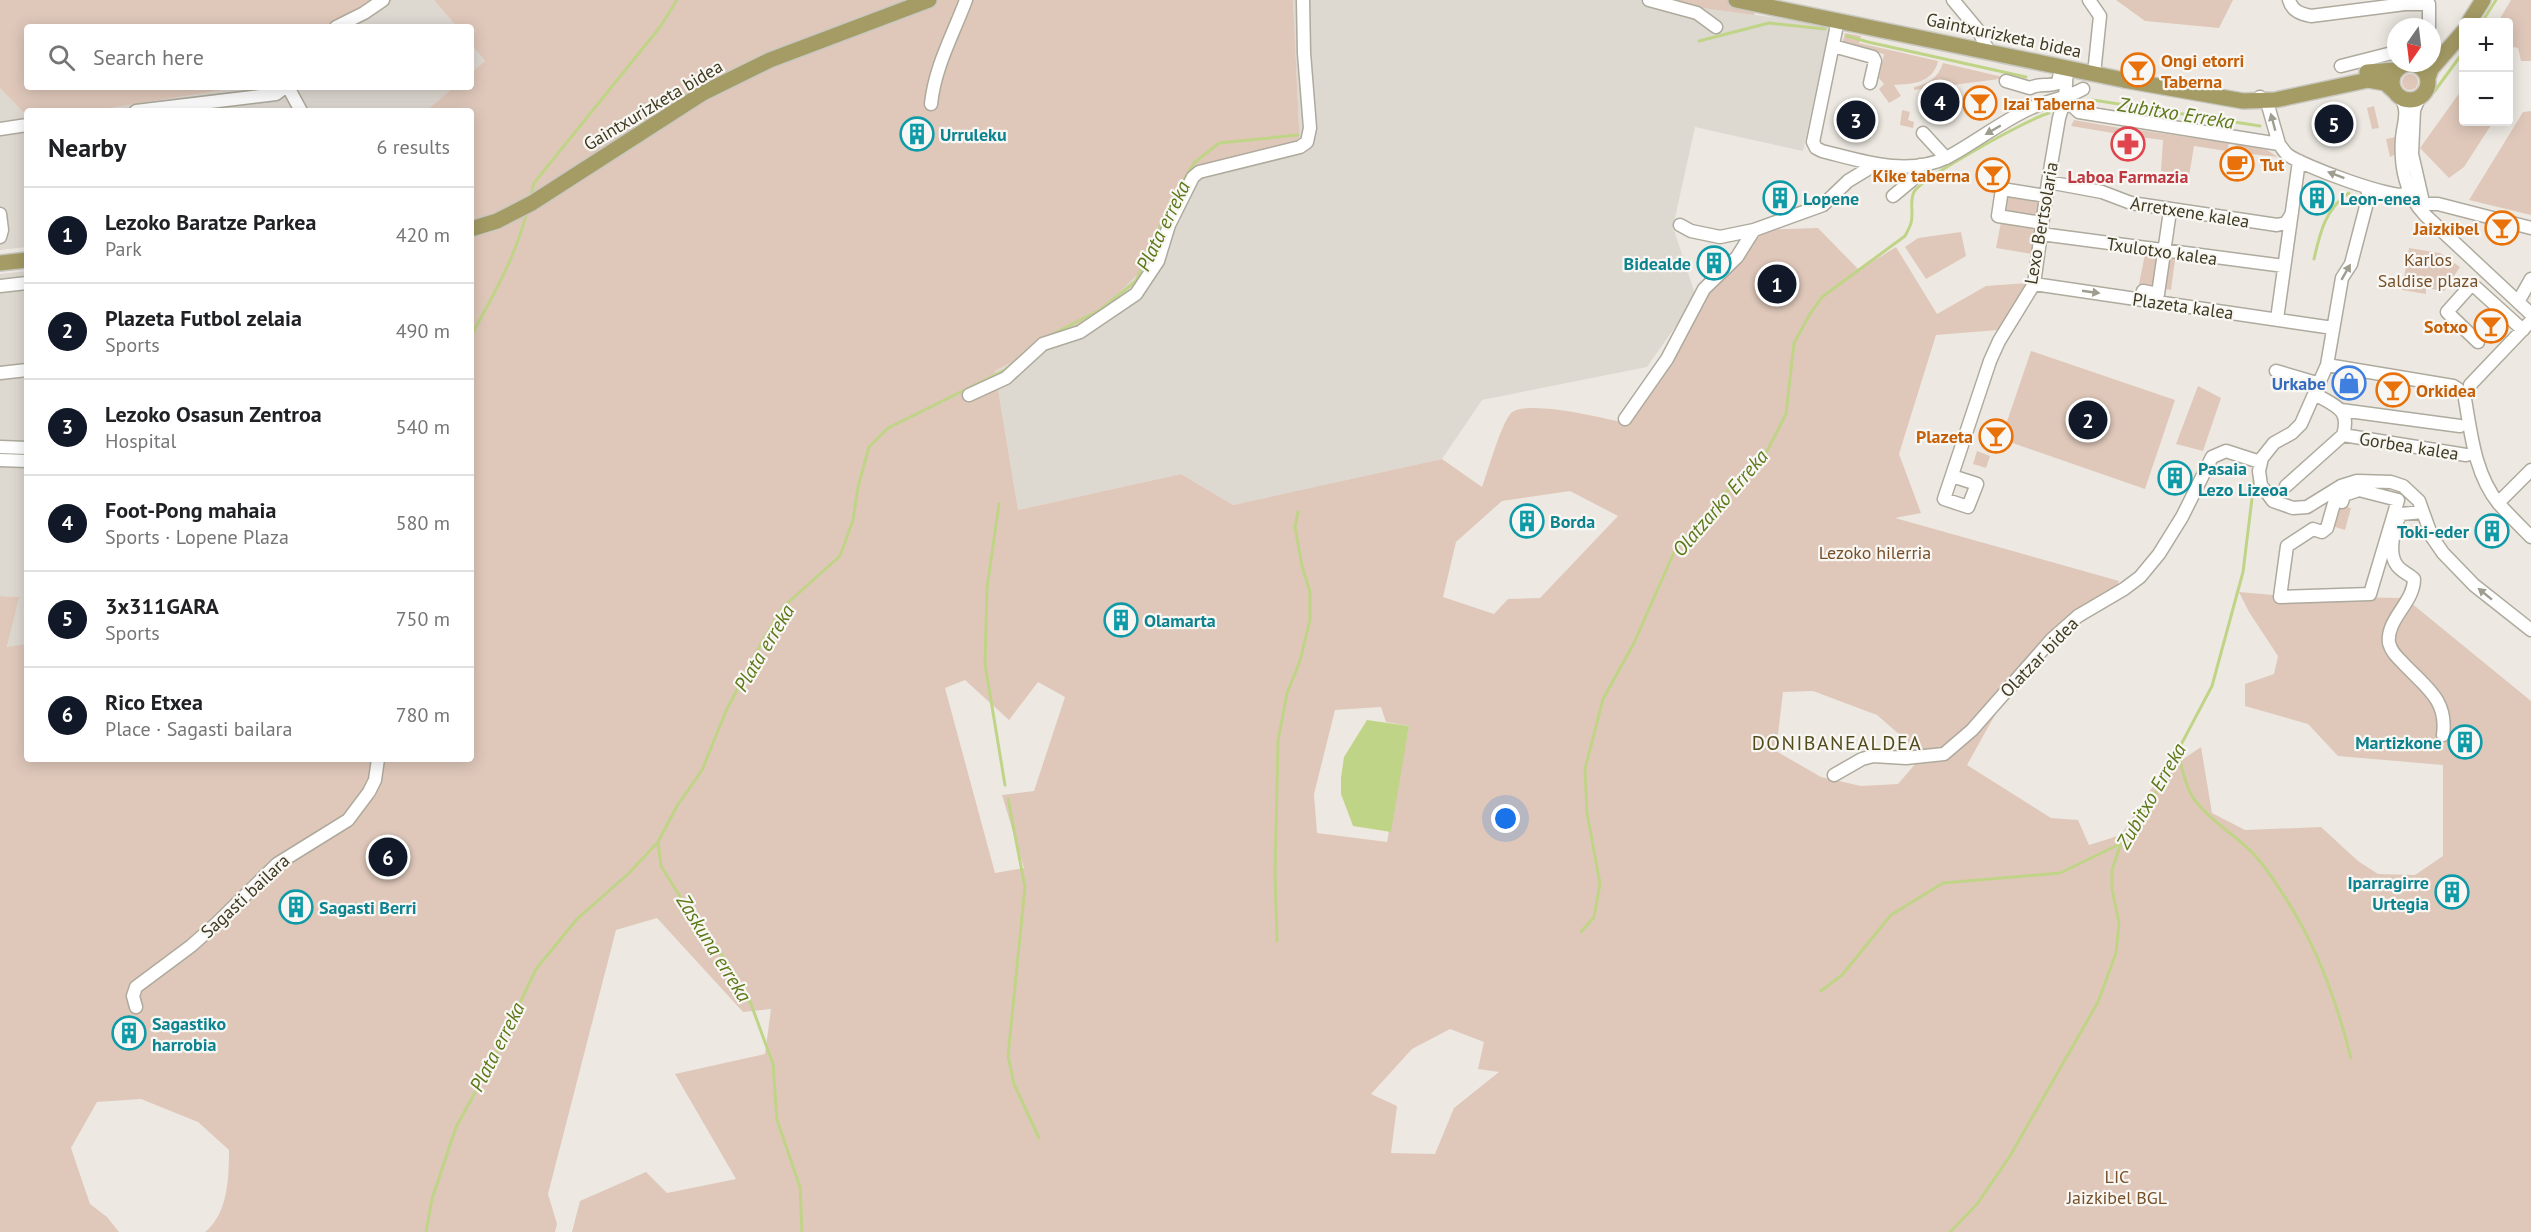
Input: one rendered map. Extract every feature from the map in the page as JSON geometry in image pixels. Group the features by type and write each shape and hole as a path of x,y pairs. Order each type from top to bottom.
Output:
{"main road":[{"name":"Gaintxurizketa bidea","path":"474,229 497,221 532,203 703,93 770,60 929,0"},
{"name":"Gaintxurizketa bidea","path":"1736,0 1989,52 2092,80 2229,99 2261,98"},
{"path":"2471,18 2483,0"},
{"path":"2441,50 2459,33"},
{"path":"2261,98 2368,80 2385,83 2397,94 2410,100 2419,98 2428,87 2431,69 2459,34"},
{"path":"2261,98 2359,73 2387,71"},
{"path":"2396,72 2392,82 2397,94"},
{"path":"2424,72 2428,78"},
{"path":"0,263 24,260"}],"street":[{"path":"342,24 383,0"},
{"path":"932,104 934,81 966,0"},
{"path":"969,395 1006,378 1043,344 1080,332 1136,294 1158,261 1169,225 1193,177 1199,172 1293,149 1307,142 1311,128 1304,52 1303,0"},
{"path":"1649,0 1696,13 1716,27"},
{"path":"1953,0 1978,30 1989,52"},
{"path":"1838,20 1814,145 1818,150 1876,164 1920,165 1946,158 2031,108 2065,99 2092,80 2100,16 2089,0"},
{"path":"2289,0 2294,9 2301,14 2311,16 2405,4 2429,4 2429,18"},
{"path":"1833,46 1874,57 1870,83"},
{"path":"2341,66 2387,54"},
{"path":"2006,81 2030,88 2036,85 2051,85 2066,74"},
{"name":"Lexo Bertsolaria","path":"1952,476 1999,340 2034,284 2048,182 2059,118 2065,99 2066,74"},
{"path":"255,96 262,90"},
{"path":"160,108 276,94 282,90"},
{"path":"289,90 299,108"},
{"path":"2261,98 2279,144 2287,155 2366,187 2401,196 2406,194 2407,186 2402,150 2406,108 2397,94"},
{"path":"2419,98 2414,110 2412,154 2430,219"},
{"path":"2065,99 2079,112 2279,144"},
{"path":"0,129 24,125"},
{"path":"1923,132 1946,158"},
{"path":"2277,319 2299,161"},
{"path":"1680,225 1691,231 1720,237 1754,230 1823,205 1848,181 1876,164"},
{"path":"1893,196 1911,181 1920,165"},
{"name":"Arretxene kalea","path":"2048,182 2102,192 2131,203 2277,225 2286,223 2292,213"},
{"path":"2407,186 2415,198 2424,204 2438,204 2531,228"},
{"path":"2407,186 2414,201 2430,219 2531,314"},
{"path":"2366,187 2369,195 2351,264 2342,278 2328,365 2301,424 2292,433 2270,447 2260,462 2259,478 2264,491 2274,501 2286,507 2307,507 2341,486 2365,480 2397,483 2415,495 2432,537 2451,562 2474,585 2531,630"},
{"name":"Txulotxo kalea","path":"2046,196 2002,189 1998,216 2042,228 2165,252 2284,267"},
{"path":"0,214 2,230 0,237"},
{"path":"2136,299 2137,291 2158,294 2169,218"},
{"path":"1625,419 1666,359 1704,289 1737,256 1754,230"},
{"path":"2518,302 2531,279"},
{"path":"0,286 24,283"},
{"name":"Plazeta kalea","path":"2034,284 2333,328"},
{"path":"2464,391 2527,325 2472,284 2447,312 2478,342"},
{"path":"2328,365 2453,386 2464,391"},
{"path":"0,374 24,370"},
{"name":"Gorbea kalea","path":"2276,371 2317,389 2341,410 2346,419 2343,435 2286,486"},
{"path":"2464,391 2475,453 2486,483 2498,503 2531,537"},
{"path":"2341,410 2460,426"},
{"name":"Gorbea kalea","path":"2343,435 2466,455 2475,453"},
{"path":"0,447 24,448"},
{"name":"Olatzar bidea","path":"1834,775 1862,759 1873,756 1906,758 1944,754 1972,730 2052,639 2069,623 2140,578 2159,554 2182,517 2212,457 2226,451 2260,462"},
{"path":"0,460 24,461"},
{"path":"2498,503 2531,470"},
{"path":"2359,490 2398,500 2370,594 2280,597 2287,546 2313,529 2322,532 2327,528 2335,500 2342,502 2344,495 2359,490"},
{"path":"2423,512 2405,513 2397,519 2393,557 2396,564 2414,579 2414,587 2410,598 2392,626 2389,641 2395,655 2439,702 2444,717 2444,735"},
{"name":"Sagasti bailara","path":"136,1006 133,996 136,987 217,923 277,864 348,820 369,792 375,780 378,762"}],"shaded area":[{"path":"393,0 434,0 454,24 358,24"},
{"path":"1293,0 1644,0 1830,25 1803,151 1695,127 1673,227 1696,297 1647,367 1482,400 1442,459 1233,505 1181,474 1018,510 995,371 1093,319 1153,259 1171,201 1199,171 1300,148"},
{"path":"474,48 485,61 474,70"},
{"path":"0,88 24,113 24,247 0,250"},
{"path":"223,90 450,90 430,108 110,108"},
{"path":"24,271 24,645 7,648 18,597 0,596 0,274"},
{"path":"1367,720 1409,726 1391,832 1353,826 1341,794 1344,757"}],"green space":[{"path":"0,0 393,0 358,24 24,24 24,90 223,90 110,108 24,108 24,113 0,88"},
{"path":"434,0 1293,0 1300,148 1199,171 1171,201 1153,259 1093,319 995,371 1018,510 1181,474 1233,505 1442,459 1482,487 1503,427 1511,413 1519,409 1566,411 1625,423 1681,339 1686,338 1694,306 1759,230 1818,228 1859,270 1896,247 1937,314 1986,286 2027,283 1998,330 1936,335 1899,454 1921,513 1895,518 2119,581 2114,592 2080,617 2011,686 1967,765 2051,818 2078,820 2089,845 2121,835 2161,774 2201,747 2212,813 2245,830 2321,827 2358,861 2378,874 2415,875 2443,856 2443,765 2338,756 2308,724 2245,706 2245,684 2274,674 2278,656 2249,612 2239,592 2284,596 2405,598 2531,701 2531,1232 572,1232 580,1201 646,1172 667,1193 736,1179 675,1074 765,1054 771,1009 743,1012 657,918 616,930 548,1194 557,1224 555,1232 205,1232 213,1224 223,1205 229,1150 198,1122 141,1099 97,1102 71,1148 90,1204 107,1217 119,1232 0,1232 0,596 19,597 7,647 24,644 24,762 474,762 474,108 430,108 450,90 474,90 474,70 485,61 474,48 474,24 454,24","holes":["1570,491 1618,516 1540,598 1508,599 1494,614 1443,597 1456,542 1502,501","965,680 1009,720 1038,682 1065,697 1034,791 1002,795 1024,868 995,873 945,688","1813,691 1877,715 1923,755 1898,784 1861,786 1821,777 1776,751 1783,692","1381,707 1386,722 1409,726 1387,842 1317,833 1314,794 1335,710","1450,1029 1484,1042 1478,1069 1499,1072 1454,1108 1435,1154 1391,1153 1397,1106 1371,1094 1412,1049"]},
{"path":"1644,0 1760,0 1754,15"},
{"path":"2116,0 2233,0 2219,28 2145,21"},
{"path":"2511,0 2531,0 2531,61 2521,61 2518,48 2513,47 2513,18 2500,18"},
{"path":"1845,33 1861,36 1859,43 1938,61 1932,74 1927,78 1915,83 1894,85 1901,96 1889,103 1879,89 1884,84 1879,78 1884,54 1842,44"},
{"path":"1943,63 2007,78 1914,90 1914,87 1928,82 1935,76"},
{"path":"2410,74 2416,76 2418,82 2416,88 2410,90 2404,88 2402,82 2404,76"},
{"path":"2459,94 2459,126 2490,126 2464,167 2449,178 2420,148"},
{"path":"2374,106 2379,128 2372,129 2367,108"},
{"path":"1902,110 1910,112 1908,120 1914,122 1913,128 1900,125"},
{"path":"2531,111 2531,215 2469,200 2523,112"},
{"path":"2341,116 2344,126 2321,132 2319,122"},
{"path":"2074,120 2126,129 2125,135 2071,126"},
{"path":"2132,129 2229,143 2227,151 2194,146 2189,176 2161,171 2163,140 2131,136"},
{"path":"2396,137 2396,154 2390,157 2386,139"},
{"path":"2236,144 2267,150 2278,157 2233,152"},
{"path":"2004,191 2041,197 2037,219 2001,214"},
{"path":"2001,222 2035,229 2032,254 1996,248"},
{"path":"1961,232 1966,256 1926,279 1905,247 1918,238"},
{"name":"Karlos Saldise plaza","path":"2409,248 2440,253 2460,267 2444,291 2426,288 2426,294 2402,290"},
{"path":"2146,249 2176,253 2171,290 2139,284"},
{"path":"2031,351 2175,400 2145,489 2001,439"},
{"path":"2198,386 2221,398 2203,451 2176,444"},
{"path":"1977,451 1990,456 1986,468 1973,464"},
{"path":"2338,505 2351,508 2345,530 2332,526"}],"waterway":[{"path":"531,195 534,183 660,27 677,0"},
{"path":"2485,18 2496,0"},
{"path":"1699,41 1769,23 1825,29"},
{"path":"1847,36 2026,77"},
{"path":"2434,92 2459,58"},
{"name":"Zubitxo Erreka","path":"2093,100 2260,126"},
{"name":"Olatzarko Erreka","path":"1581,932 1594,917 1600,884 1587,813 1585,769 1603,699 1634,643 1675,550 1723,495 1766,453 1786,414 1794,343 1822,297 1905,236 1912,219 1914,192 1921,185 1977,149 2049,113"},
{"name":"Plata erreka","path":"1047,337 1100,310 1136,281 1171,201 1194,163 1219,143 1298,135"},
{"name":"Zubitxo Erreka","path":"2314,259 2321,231 2329,214 2334,206 2349,193"},
{"path":"474,330 509,262 526,215"},
{"name":"Plata erreka","path":"426,1232 432,1199 456,1127 492,1062 536,969 577,919 628,874 658,842 677,806 702,770 726,711 783,607 840,556 853,520 858,487 869,447 888,428 1005,370 1029,349"},
{"name":"Zubitxo Erreka","path":"1950,1232 1977,1204 2010,1156 2098,1002 2116,953 2119,923 2112,889 2112,870 2121,843 2155,794 2212,686 2243,572 2255,474"},
{"path":"999,504 987,588 985,664 1005,785"},
{"path":"1277,941 1275,873 1278,741 1287,693 1300,661 1310,620 1310,592 1302,566 1295,527 1298,512"},
{"path":"2177,752 2186,783 2194,799 2210,817 2263,865 2293,911 2327,981 2351,1058"},
{"path":"1008,799 1025,887 1008,1056 1014,1084 1039,1138"},
{"name":"Zaskuna erreka","path":"658,842 661,866 686,906 729,965 751,1004 773,1064 777,1120 800,1187 802,1232"},
{"path":"1821,991 1842,975 1891,915 1943,883 2060,873 2120,844"}],"place":[{"name":"Ongi etorri Taberna","path":"2138,70"},
{"name":"Foot-Pong mahaia","path":"1940,102"},
{"name":"Izai Taberna","path":"1980,103"},
{"name":"Lezoko Osasun Zentroa","path":"1856,120"},
{"name":"3x311GARA","path":"2334,124"},
{"name":"Urruleku","path":"917,134"},
{"name":"Laboa Farmazia","path":"2128,144"},
{"name":"Tut","path":"2237,164"},
{"name":"Kike taberna","path":"1993,175"},
{"name":"Lopene","path":"1780,198"},
{"name":"Leon-enea","path":"2317,198"},
{"name":"Jaizkibel","path":"2502,228"},
{"name":"Bidealde","path":"1714,263"},
{"name":"Lezoko Baratze Parkea","path":"1777,284"},
{"name":"Sotxo","path":"2491,326"},
{"name":"Urkabe","path":"2349,383"},
{"name":"Orkidea","path":"2393,390"},
{"name":"Plazeta Futbol zelaia","path":"2088,420"},
{"name":"Plazeta","path":"1996,436"},
{"name":"Pasaia Lezo Lizeoa","path":"2175,478"},
{"name":"Borda","path":"1527,521"},
{"name":"Toki-eder","path":"2492,531"},
{"name":"Olamarta","path":"1121,620"},
{"name":"Martizkone","path":"2465,742"},
{"name":"Rico Etxea","path":"388,857"},
{"name":"Iparragirre Urtegia","path":"2452,892"},
{"name":"Sagasti Berri","path":"296,907"},
{"name":"Sagastiko harrobia","path":"129,1033"}],"district":[{"name":"DONIBANEALDEA","path":"1837,743"}],"park label":[{"name":"Lezoko hilerria","path":"1875,552"},
{"name":"LIC Jaizkibel BGL","path":"2117,1186"}]}
